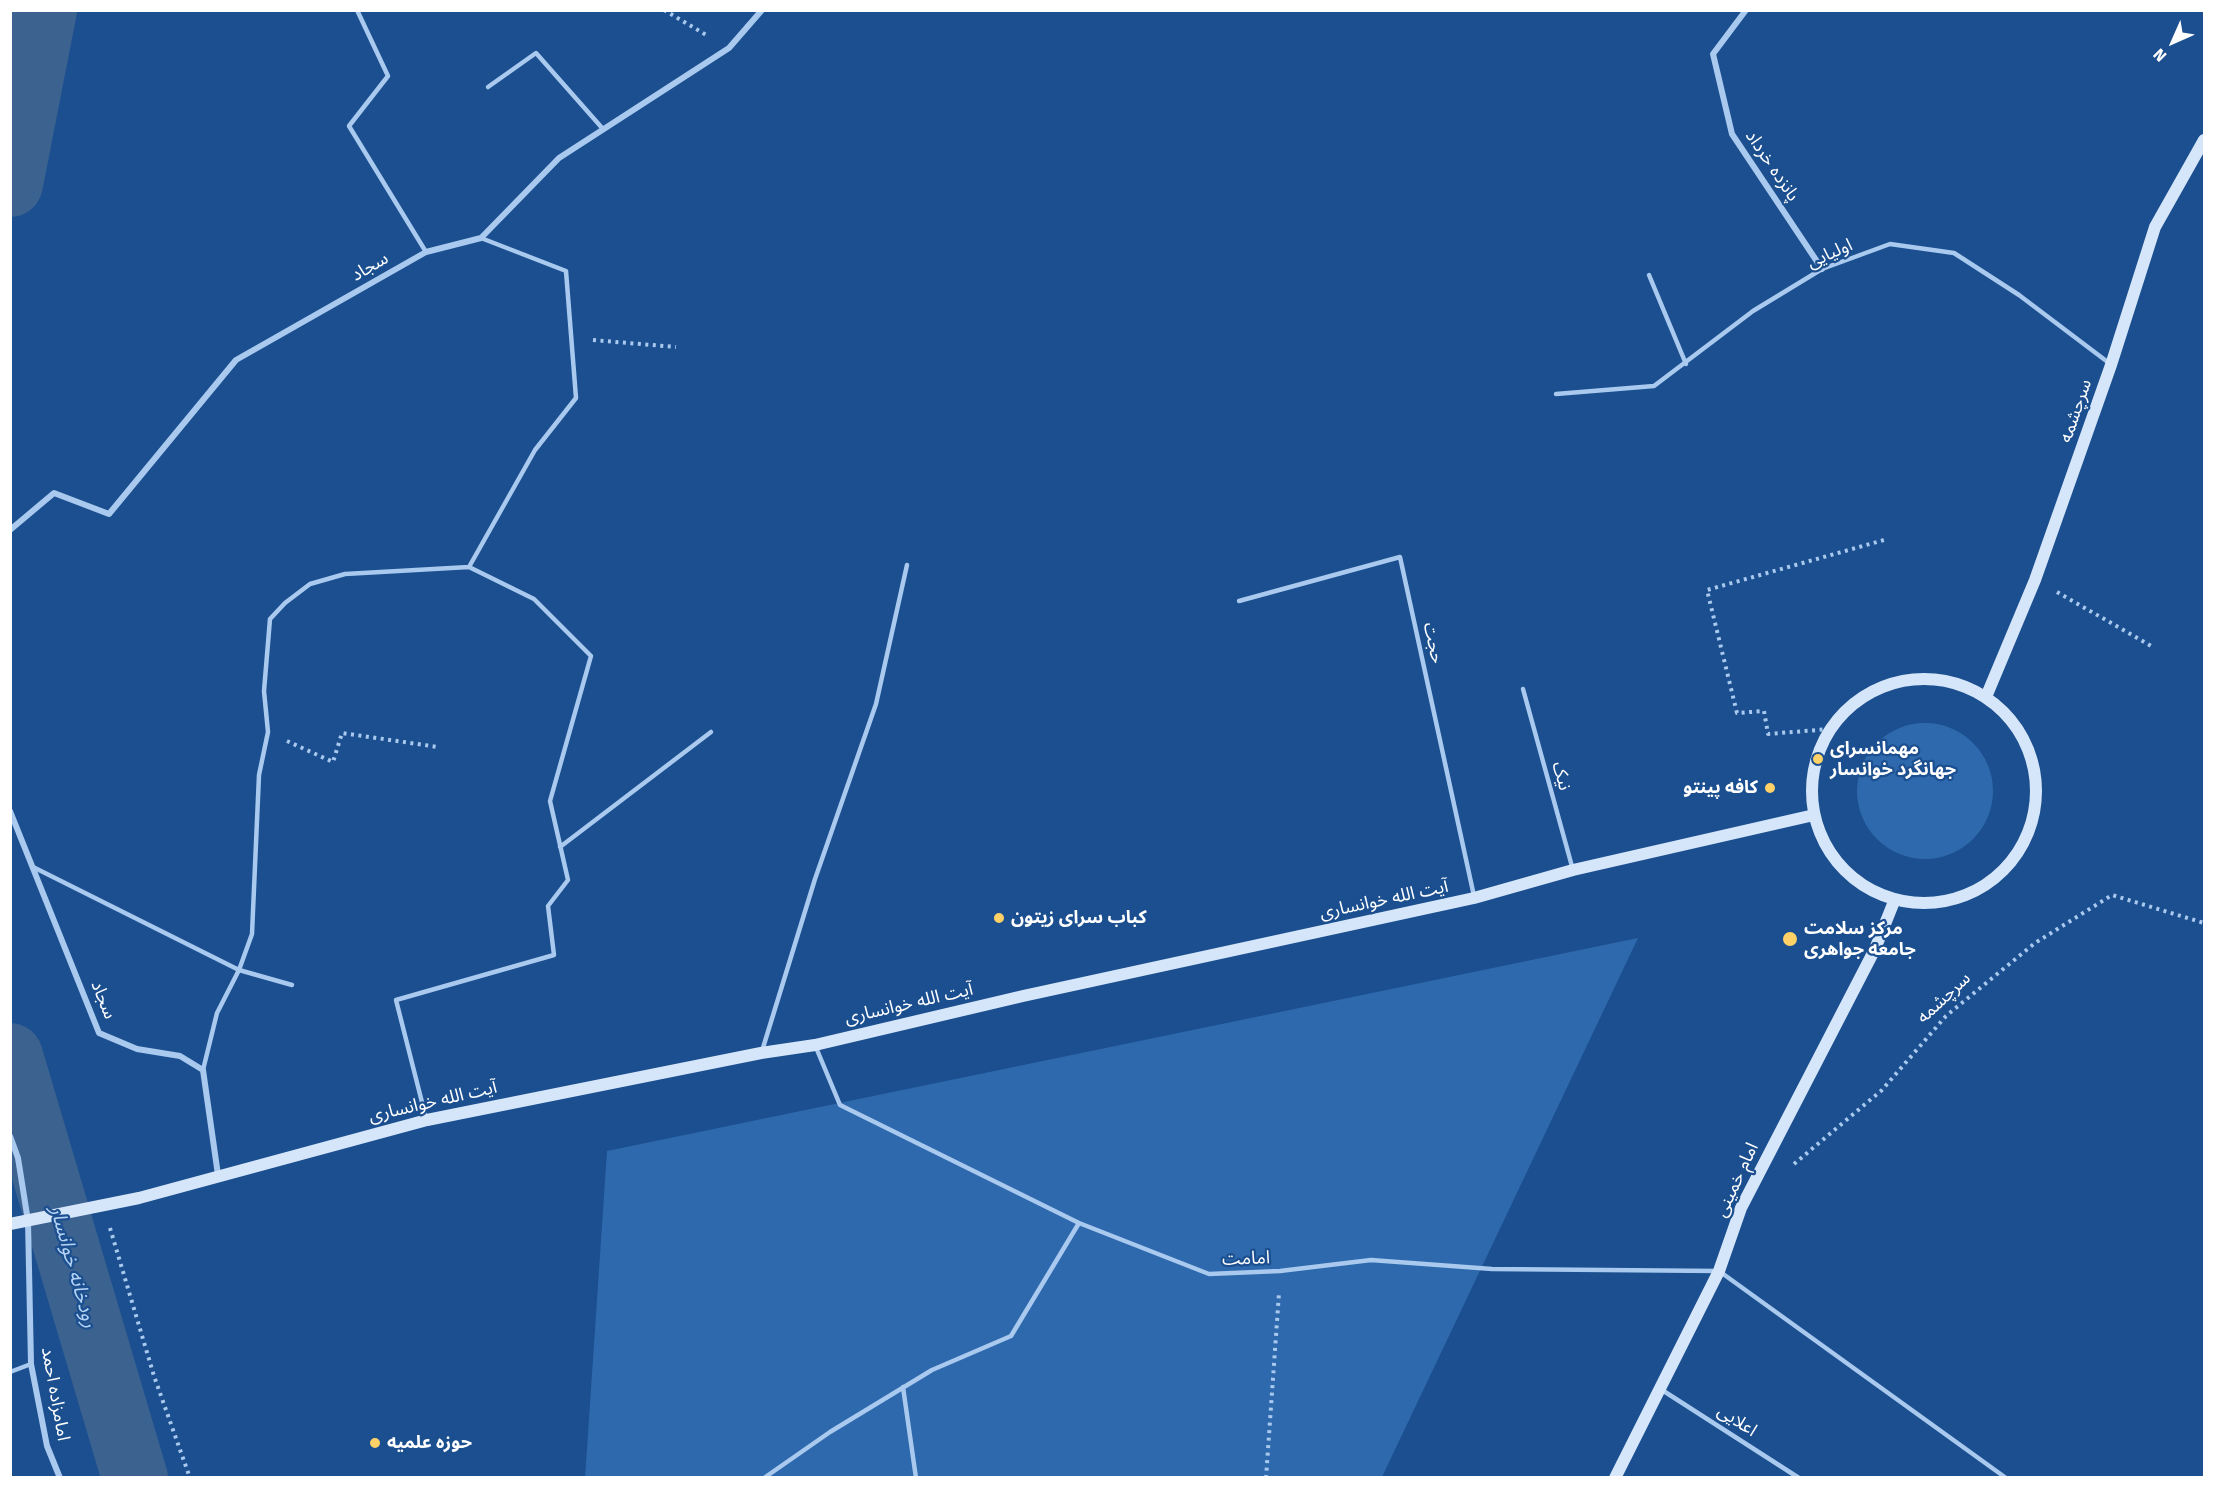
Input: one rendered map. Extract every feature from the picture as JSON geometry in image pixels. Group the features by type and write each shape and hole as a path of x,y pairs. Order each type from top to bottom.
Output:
{"main road":[{"name":"سرچشمه","path":"1986,697 2035,580 2111,364 2155,227 2205,140"},
{"path":"1920,678 1955,682 1986,697 2013,722 2030,752 2037,786 2033,821 2019,853 1995,879 1965,896 1930,904 1895,899 1867,887 1843,868 1824,843 1814,815 1812,784 1817,756 1830,729 1854,702 1885,685 1920,678"},
{"name":"آیت الله خوانساری","path":"10,1224 139,1198 427,1120 761,1053 815,1045 1023,996 1474,898 1573,870 1814,815"},
{"name":"امام خمینی","path":"1615,1478 1719,1271 1741,1208 1875,949 1895,899"}],"street":[{"path":"481,238 560,158 729,48 762,10"},
{"name":"پانزده خرداد","path":"1746,10 1713,54 1732,134 1822,269"},
{"name":"سجاد","path":"10,530 54,493 109,514 236,360 426,252 481,238"},
{"name":"سجاد","path":"10,811 99,1033 137,1049 180,1056 204,1070"},
{"path":"204,1070 218,1175"},
{"name":"امامزاده احمد","path":"10,1136 18,1158 28,1221 31,1364 47,1446 60,1478"}],"lane":[{"path":"357,10 388,76 349,126 426,252"},
{"path":"488,87 536,53 603,129"},
{"path":"469,567 535,450 576,398 566,271 481,238"},
{"name":"اولیایی","path":"1556,394 1654,386 1754,311 1822,269 1890,244 1954,253 2019,295 2111,364"},
{"path":"1649,275 1686,364"},
{"name":"حجت","path":"1239,601 1400,557 1474,898"},
{"path":"761,1053 815,879 876,704 907,565"},
{"path":"204,1070 217,1013 239,970 252,934 259,775 267,732 264,692 270,619 285,603 310,584 345,574 469,567 534,599 591,656 550,801 568,880 548,906 554,956 396,1000 427,1120"},
{"name":"نیک","path":"1523,689 1573,870"},
{"path":"560,847 711,732"},
{"path":"33,867 239,970 292,986"},
{"name":"امامت","path":"815,1045 840,1105 1079,1223 1209,1274 1280,1271 1371,1260 1492,1269 1719,1271"},
{"path":"764,1478 830,1432 932,1370 1011,1336 1079,1223"},
{"path":"1719,1271 2006,1478"},
{"path":"10,1372 31,1364"},
{"path":"903,1387 916,1478"},
{"name":"اعلایی","path":"1659,1388 1799,1478"}],"path":[{"path":"664,10 729,48"},
{"path":"572,339 676,347"},
{"path":"1830,729 1768,734 1764,711 1737,713 1707,590 1884,540"},
{"path":"2035,580 2154,647"},
{"path":"267,732 333,762 342,733 438,747"},
{"name":"سرچشمه","path":"1785,1171 1882,1090 1946,1016 2035,943 2112,895 2205,923"},
{"path":"102,1205 154,1376 190,1478"},
{"path":"1266,1478 1280,1271"}],"shaded area":[{"path":"1925,723 1951,728 1963,734 1973,743 1982,753 1988,765 1993,791 1988,817 1982,829 1973,839 1963,848 1951,854 1925,859 1899,854 1887,848 1877,839 1868,829 1862,817 1857,791 1862,765 1868,753 1877,743 1887,734 1899,728"},
{"path":"1638,938 1382,1477 585,1478 607,1151"}],"waterway":[{"name":"رودخانه خوانسار","path":"10,184 44,10"},
{"name":"رودخانه خوانسار","path":"10,1056 135,1478"}],"place":[{"name":"مهمانسرای جهانگرد خوانسار","path":"1818,759"},
{"name":"کافه پینتو","path":"1770,788"},
{"name":"کباب سرای زیتون","path":"999,918"},
{"name":"مرکز سلامت جامعه جواهری","path":"1790,939"},
{"name":"حوزه علمیه","path":"375,1443"}]}
